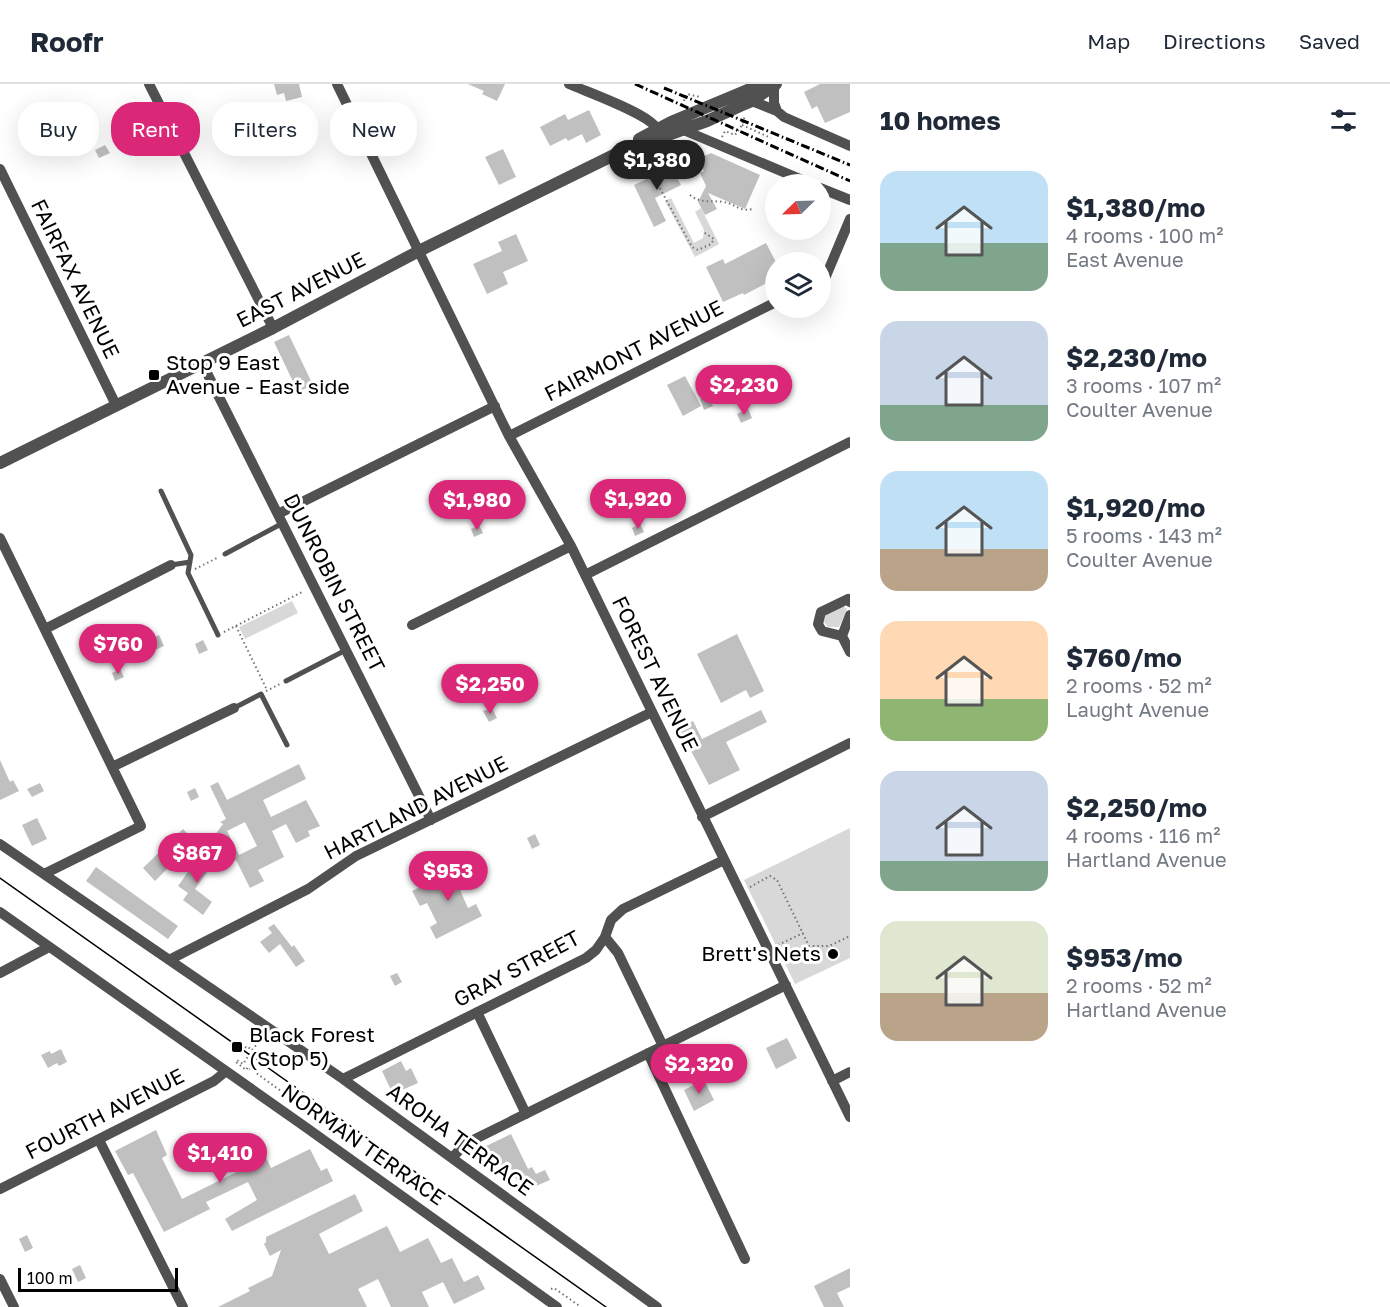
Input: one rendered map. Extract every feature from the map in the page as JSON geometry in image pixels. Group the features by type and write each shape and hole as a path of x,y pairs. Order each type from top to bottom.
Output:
{"street":[{"path":"149,84 273,328"},
{"name":"FOREST AVENUE","path":"338,84 509,436 571,546 850,1117"},
{"path":"569,84 637,113 652,131"},
{"path":"771,85 777,111"},
{"name":"EAST AVENUE","path":"620,152 652,131 734,94 771,85"},
{"name":"EAST AVENUE","path":"0,463 620,152 706,121 752,101 771,85"},
{"path":"752,101 850,146"},
{"path":"706,121 707,131 717,144"},
{"path":"681,129 788,174"},
{"name":"FAIRFAX AVENUE","path":"0,169 116,405"},
{"path":"831,192 850,200"},
{"path":"0,198 11,193"},
{"path":"831,264 850,219"},
{"name":"FAIRMONT AVENUE","path":"509,436 765,308"},
{"name":"DUNROBIN STREET","path":"202,363 431,820"},
{"path":"280,519 495,406"},
{"path":"585,575 850,442"},
{"path":"0,538 141,826 44,874"},
{"path":"412,625 571,546"},
{"path":"45,629 171,565"},
{"path":"842,636 822,631 818,624 821,612 848,599 850,602"},
{"path":"850,615 842,636 850,652"},
{"path":"112,767 234,708"},
{"name":"HARTLAND AVENUE","path":"169,960 308,889 356,856 652,712"},
{"path":"702,817 850,743"},
{"name":"AROHA TERRACE","path":"0,844 343,1079 657,1307"},
{"name":"GRAY STREET","path":"343,1079 586,958 596,950 611,920 622,909 724,860"},
{"name":"NORMAN TERRACE","path":"0,912 557,1307"},
{"path":"604,937 618,952 663,1046"},
{"path":"0,973 49,947"},
{"path":"452,1158 465,1144 786,985"},
{"path":"477,1012 526,1114"},
{"path":"648,1053 745,1258"},
{"name":"FOURTH AVENUE","path":"0,1189 214,1081 225,1072"},
{"path":"832,1081 850,1072"},
{"path":"99,1140 183,1307"},
{"path":"0,1279 14,1307"}],"lane":[{"path":"161,491 192,555 188,573 218,635"},
{"path":"225,554 280,519"},
{"path":"171,565 190,562"},
{"path":"286,681 346,650"},
{"path":"234,708 261,694 286,745"}],"path":[{"path":"717,144 725,131 735,135 744,117"},
{"path":"742,125 771,138"},
{"path":"670,156 655,163 651,172 692,247 698,250 714,239 702,231"},
{"path":"690,195 697,201 724,202 744,211 753,209"},
{"path":"188,573 225,554"},
{"path":"218,635 314,585"},
{"path":"236,626 267,690"},
{"path":"261,694 286,681"},
{"path":"748,888 770,876 777,880 809,946 829,946 850,936"},
{"path":"776,946 803,933"},
{"path":"252,1050 271,1029"},
{"path":"245,1047 257,1054 251,1052 243,1064 237,1060 236,1062 246,1070 248,1067 314,1115 312,1119"},
{"path":"543,1297 554,1288 581,1307"}],"shaded area":[{"path":"685,144 690,145 700,167 686,174 673,149"},
{"path":"658,153 664,154 667,161 650,173 643,159"},
{"path":"671,198 694,243 703,238 704,230 695,212 701,208 719,244 695,257 665,201"},
{"path":"292,601 298,613 245,639 239,627"},
{"path":"843,606 847,609 839,627 828,627 824,622 826,614"},
{"path":"850,828 850,958 795,984 744,880"}],"building":[{"path":"274,84 299,84 302,97 286,101 284,93 277,95"},
{"path":"468,84 505,84 497,101 482,94 484,91"},
{"path":"820,84 850,84 850,112 825,123 817,106 812,109 804,92"},
{"path":"589,110 601,135 586,143 582,134 568,141 566,138 550,146 540,127 565,114 568,120"},
{"path":"105,145 110,153 99,158 99,148"},
{"path":"503,149 516,177 499,185 485,157"},
{"path":"711,153 760,175 745,209 708,193 717,209 705,215 698,202 706,186 700,173 704,171 698,159"},
{"path":"668,161 681,185 655,198 666,221 654,227 634,185 655,175 653,172"},
{"path":"516,234 528,261 503,272 508,284 487,294 473,264 502,251 498,242"},
{"path":"766,243 771,252 765,252 765,284 744,295 743,293 723,302 706,267 723,259 725,264"},
{"path":"289,335 313,385 298,392 274,342"},
{"path":"685,376 701,406 683,416 667,385"},
{"path":"708,395 713,406 704,410 700,399"},
{"path":"748,409 752,418 741,423 737,414"},
{"path":"640,524 644,532 635,536 632,528"},
{"path":"479,525 483,533 474,537 471,529"},
{"path":"737,634 764,691 750,698 746,690 721,703 697,654"},
{"path":"159,635 164,646 155,650 150,639"},
{"path":"203,640 208,650 199,654 195,644"},
{"path":"120,669 124,677 115,681 112,673"},
{"path":"492,708 497,718 489,722 483,711"},
{"path":"761,710 767,722 726,742 740,770 709,785 679,728 693,721 702,739"},
{"path":"0,760 10,782 13,780 19,791 0,800"},
{"path":"299,764 306,779 263,800 271,817 306,800 320,826 308,831 310,836 296,843 286,824 272,831 284,857 258,870 264,881 250,888 236,860 225,865 212,839 223,824 220,822 226,819 210,786 218,782 227,800","holes":["245,822 257,846 239,855 227,831"]},
{"path":"40,783 44,791 32,797 27,789"},
{"path":"195,788 199,797 191,801 187,792"},
{"path":"37,818 47,839 32,846 22,825"},
{"path":"183,829 195,841 155,881 143,868"},
{"path":"535,834 540,845 532,849 527,838"},
{"path":"209,855 215,861 195,889 212,902 203,915 183,900 188,893 178,886 198,858"},
{"path":"96,867 178,926 168,939 86,881"},
{"path":"458,868 462,876 471,871 477,882 460,890 468,908 476,904 482,916 436,939 430,927 437,923 427,903 420,906 412,891"},
{"path":"274,924 292,947 294,945 305,961 296,967 280,944 269,953 260,942 272,933 268,928"},
{"path":"397,973 402,982 395,986 390,976"},
{"path":"787,1038 797,1058 776,1069 766,1048"},
{"path":"61,1049 67,1062 59,1066 57,1063 48,1068 41,1055 50,1051 51,1054"},
{"path":"401,1061 406,1071 411,1068 418,1083 393,1094 382,1071"},
{"path":"704,1080 714,1100 694,1111 684,1090"},
{"path":"156,1130 167,1155 162,1158 182,1199 255,1163 251,1156 263,1151 271,1168 310,1149 321,1171 327,1168 333,1181 232,1231 225,1219 257,1200 248,1182 206,1202 210,1209 164,1232 133,1173 128,1175 115,1151"},
{"path":"511,1134 528,1169 532,1167 536,1174 545,1170 550,1180 522,1192 510,1166 496,1173 491,1163 486,1166 478,1150"},
{"path":"355,1194 363,1211 319,1234 329,1254 387,1226 400,1252 428,1238 441,1263 452,1258 464,1282 478,1275 485,1289 454,1304 443,1282 422,1292 429,1307 391,1307 378,1279 358,1289 367,1307 218,1307 250,1291 248,1288 272,1276 281,1250 270,1256 264,1244 266,1237"},
{"path":"27,1235 33,1248 25,1252 19,1239"},
{"path":"80,1265 86,1278 78,1282 72,1269"},
{"path":"850,1268 850,1287 837,1293 844,1307 824,1307 814,1286"}],"tram line":[{"path":"0,878 606,1307"}],"railway":[{"path":"635,84 850,181"},
{"path":"664,88 850,165"}],"place":[{"name":"Stop 9 East Avenue - East side","path":"154,375"},
{"name":"Brett's Nets","path":"833,954"},
{"name":"Black Forest (Stop 5)","path":"237,1047"}]}
